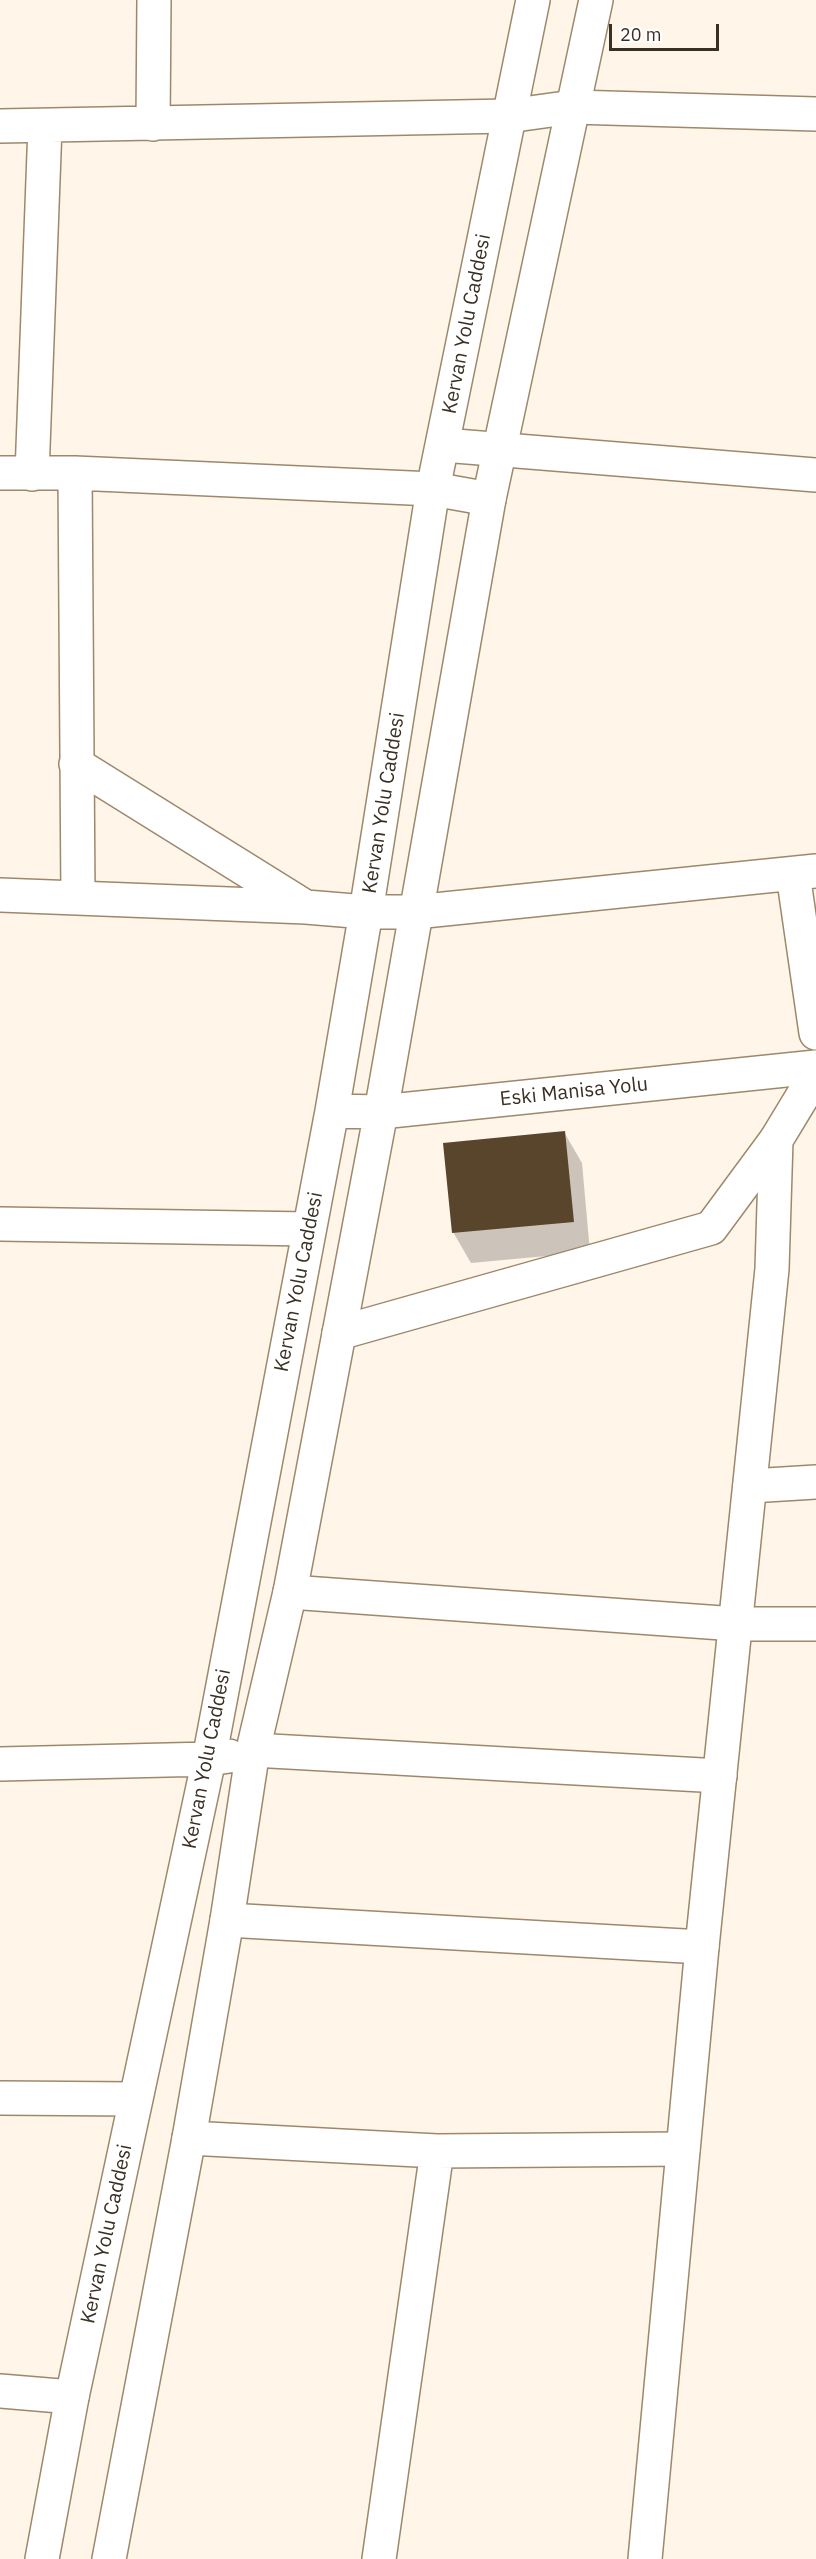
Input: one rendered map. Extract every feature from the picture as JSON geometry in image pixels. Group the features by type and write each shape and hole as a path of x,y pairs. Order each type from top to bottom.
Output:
{"street":[{"path":"153,124 154,0"},
{"name":"Kervan Yolu Caddesi","path":"42,2559 72,2397 209,1759 332,1111 433,489 533,0"},
{"path":"109,2559 189,2138 227,1920 253,1750 290,1592 381,1112 489,499 596,0"},
{"path":"0,126 508,116 573,106 813,106"},
{"path":"32,474 45,126"},
{"path":"443,445 816,475"},
{"path":"0,473 75,473 433,489 489,499"},
{"path":"75,473 78,898"},
{"path":"76,764 306,907"},
{"path":"0,895 306,907 366,912 415,912 805,873 816,1033"},
{"name":"Eski Manisa Yolu","path":"332,1111 381,1112 816,1066"},
{"path":"339,1333 711,1228 776,1140 816,1074"},
{"path":"645,2559 702,1947 772,1269 776,1140"},
{"path":"0,1224 308,1229"},
{"path":"750,1486 816,1482"},
{"path":"290,1592 736,1624 816,1624"},
{"path":"0,1764 209,1759 253,1750 720,1776"},
{"path":"227,1920 702,1947"},
{"path":"0,2098 135,2099"},
{"path":"189,2138 437,2151 683,2149"},
{"path":"379,2559 437,2151"},
{"path":"0,2391 72,2397"}],"building":[{"path":"565,1131 574,1222 452,1233 443,1143"}]}
